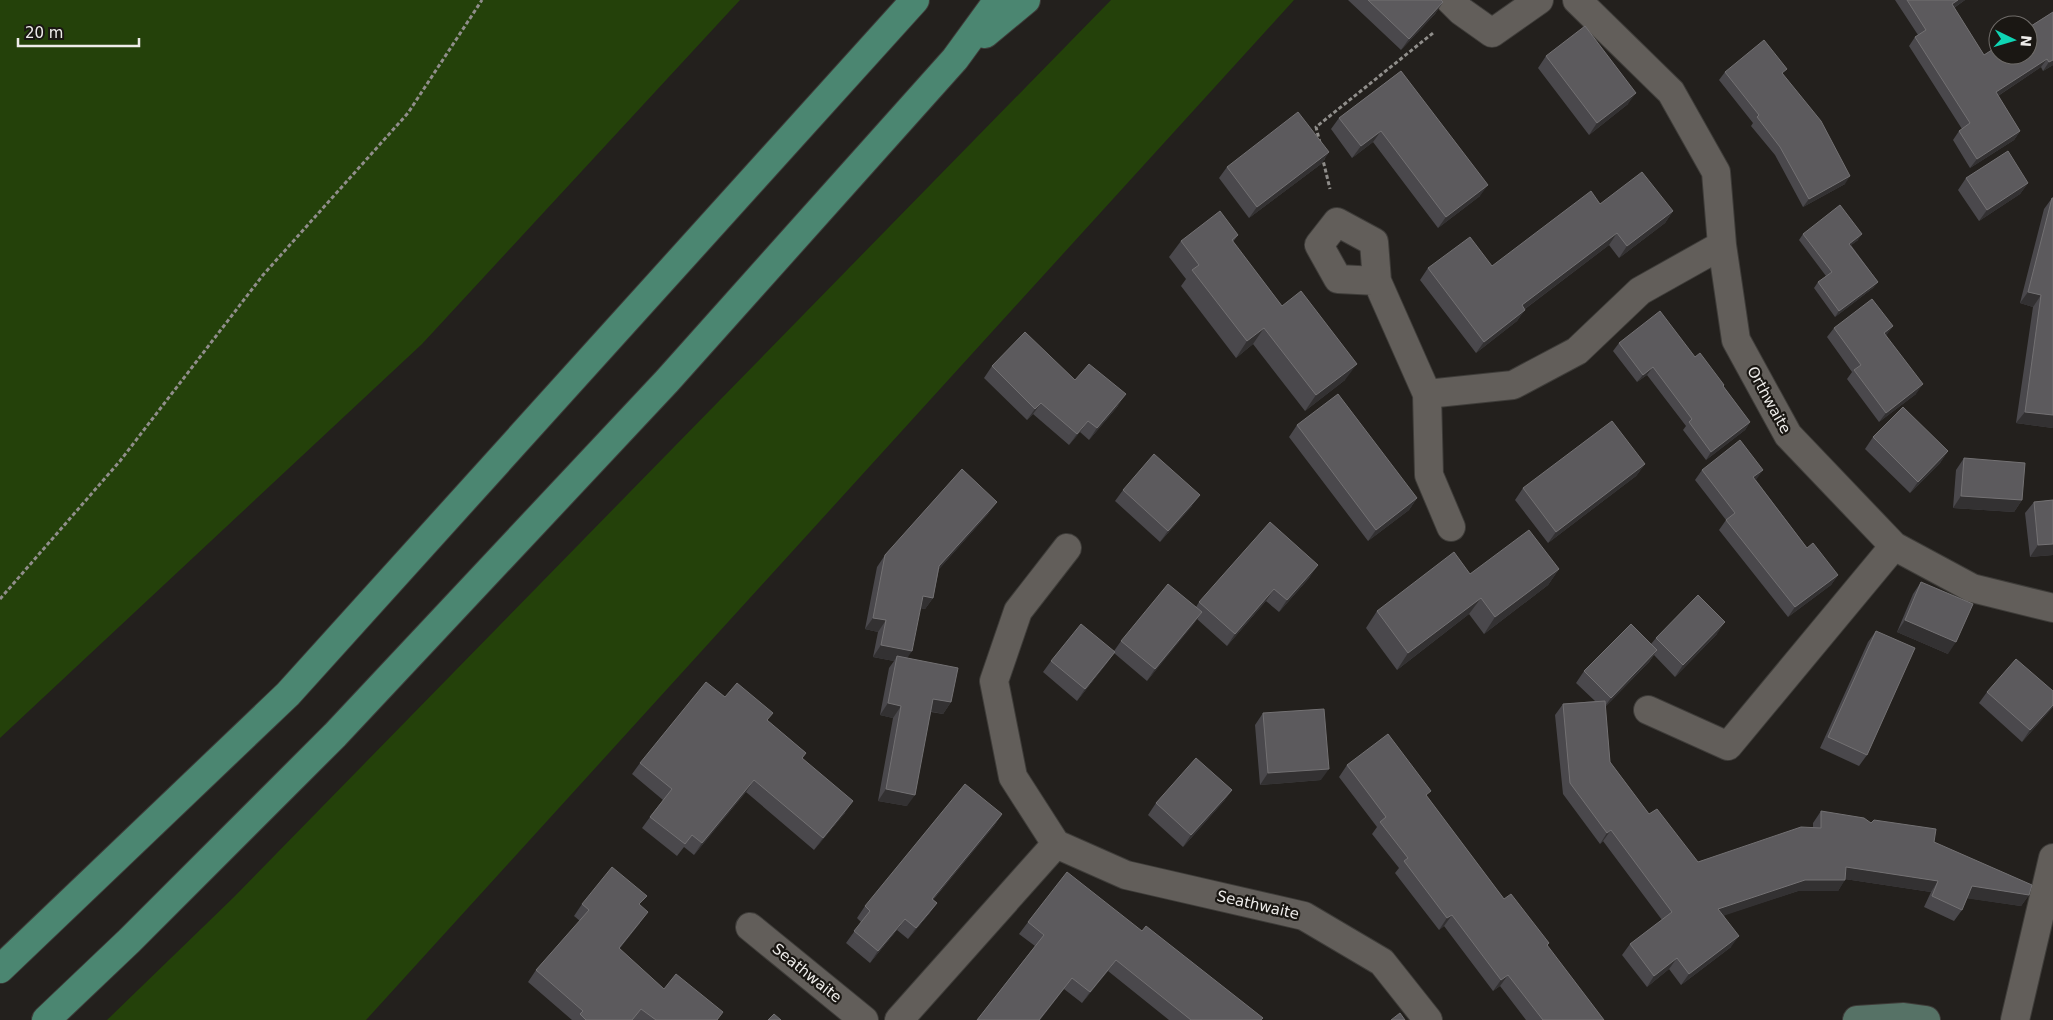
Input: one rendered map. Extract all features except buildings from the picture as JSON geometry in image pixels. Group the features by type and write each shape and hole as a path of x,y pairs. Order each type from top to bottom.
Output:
{"main road":[{"path":"0,969 288,694 915,0"},
{"path":"46,1020 129,941 336,735 667,381 955,58 998,0"},
{"path":"955,58 1026,0"}],"street":[{"path":"1455,6 1492,33 1539,0"},
{"name":"Orthwaite","path":"1577,0 1671,92 1716,172 1722,245 1736,340 1788,435 1894,546 1972,588 2053,608"},
{"path":"1377,281 1338,279 1319,245 1337,222 1374,242 1377,281 1427,394 1429,475 1451,526"},
{"path":"1427,394 1512,385 1577,351 1640,291 1722,245"},
{"path":"1648,710 1728,746 1894,546"},
{"path":"899,1020 1056,844 1013,777 994,681 1018,611 1067,548"},
{"name":"Seathwaite","path":"1056,844 1126,875 1304,916 1382,962 1428,1020"},
{"path":"2015,1020 2053,858"},
{"name":"Seathwaite","path":"750,927 864,1020"},
{"path":"1857,1020 1904,1017 1926,1020"}],"path":[{"path":"0,599 120,461 263,275 408,113 482,0"},
{"path":"1320,146 1316,126 1455,6"},
{"path":"1322,155 1337,222"}],"green space":[{"path":"0,0 740,0 422,344 0,738"},
{"path":"1111,0 1294,0 366,1020 107,1020 234,897"}]}
